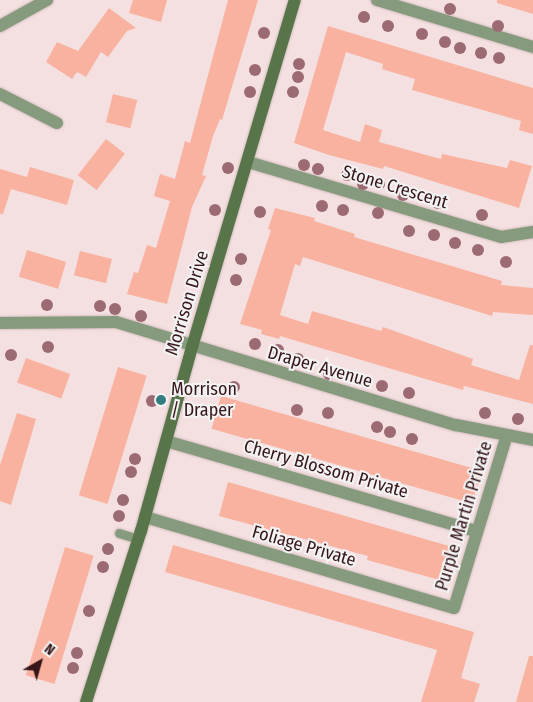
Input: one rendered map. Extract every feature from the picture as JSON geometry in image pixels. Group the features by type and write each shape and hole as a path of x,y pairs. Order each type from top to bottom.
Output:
{"street":[{"path":"0,26 47,0"},
{"name":"Morrison Drive","path":"86,702 145,517 192,347 295,0"},
{"path":"377,0 533,48"},
{"path":"0,94 57,123"},
{"name":"Stone Crescent","path":"248,162 501,237 533,232"},
{"name":"Draper Avenue","path":"0,323 116,322 192,347 456,425 533,440"},
{"name":"Purple Martin Private","path":"454,608 476,531 507,435"},
{"name":"Cherry Blossom Private","path":"166,441 476,531"},
{"name":"Foliage Private","path":"145,517 454,608"}],"lane":[{"path":"119,533 138,539"}],"building":[{"path":"133,0 167,0 161,22 129,13"},
{"path":"228,0 258,0 222,120 220,119 213,136 202,175 206,176 192,207 167,304 127,294 134,272 138,273 147,245 156,248 170,201 154,196 160,174 175,179 185,141 190,143"},
{"path":"497,0 533,0 533,14 497,3"},
{"path":"109,8 136,28 127,31 108,57 101,52 86,77 77,72 72,79 46,62 57,42 78,51"},
{"path":"328,26 533,88 533,134 519,130 521,121 412,90 415,79 382,69 383,64 346,52 323,130 360,142 365,124 382,130 379,142 441,159 442,154 507,168 510,160 532,166 519,208 384,166 383,169 329,155 294,143"},
{"path":"113,94 137,100 130,128 106,122"},
{"path":"106,139 125,154 97,190 78,175"},
{"path":"30,167 74,180 67,205 11,189 3,214 0,214 0,169 27,177"},
{"path":"275,208 315,218 314,221 355,234 354,237 502,281 501,285 533,288 533,315 493,312 492,316 303,257 300,266 295,264 280,315 308,324 312,311 381,331 383,327 473,359 471,365 519,380 530,345 533,345 533,404 464,386 463,390 280,336 279,339 261,334 262,330 240,324 271,230 268,229"},
{"path":"27,250 66,262 58,289 19,277"},
{"path":"80,251 112,259 106,283 74,275"},
{"path":"26,358 70,374 61,399 17,382"},
{"path":"118,367 147,376 108,504 79,495"},
{"path":"221,396 482,471 472,503 212,429"},
{"path":"17,413 36,419 11,505 0,501 0,465"},
{"path":"228,482 456,548 447,582 367,560 368,556 219,516"},
{"path":"173,545 474,632 461,678 480,684 474,702 421,702 437,650 165,572"},
{"path":"65,547 94,556 55,684 26,675"},
{"path":"529,656 533,656 533,702 516,702"}],"place":[{"name":"Morrison / Draper","path":"161,400"}]}
